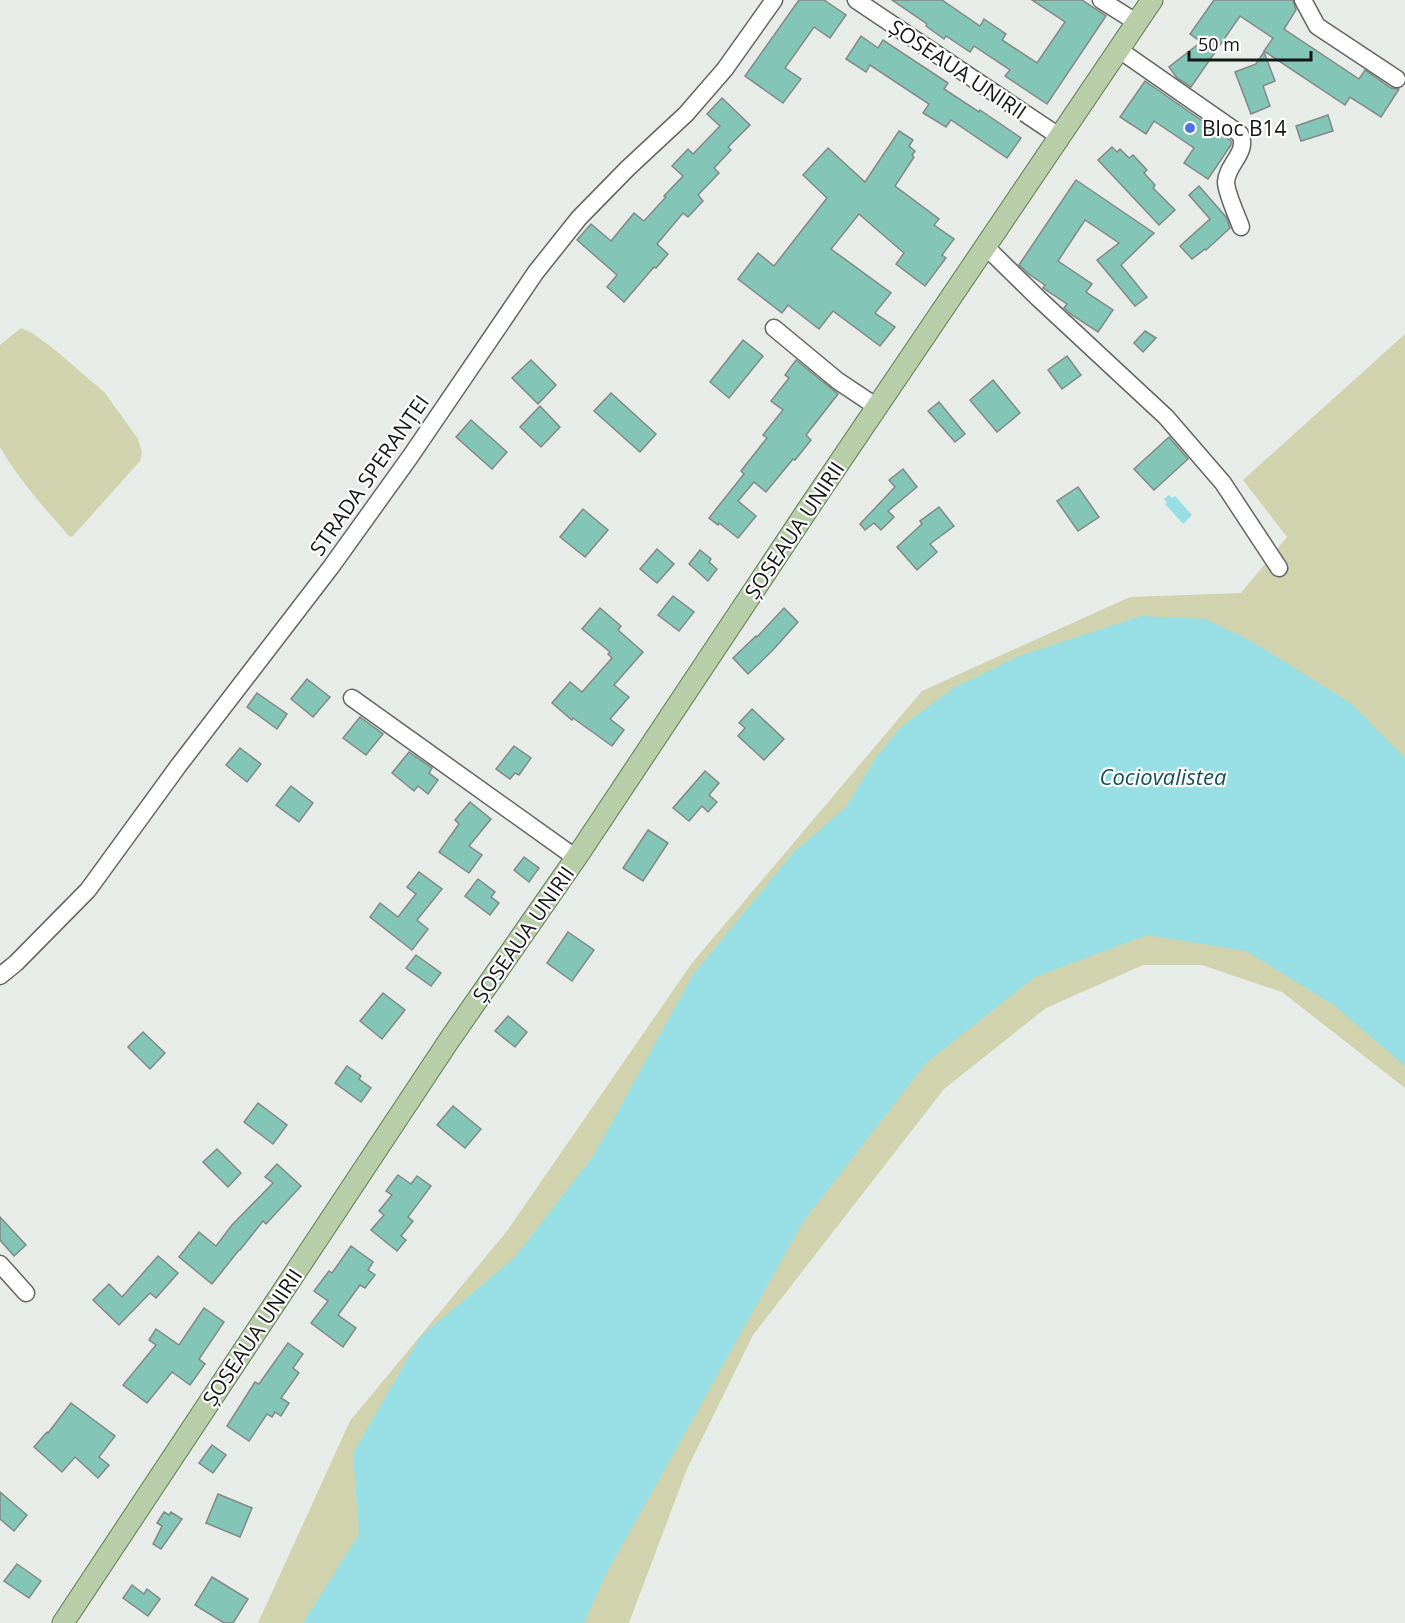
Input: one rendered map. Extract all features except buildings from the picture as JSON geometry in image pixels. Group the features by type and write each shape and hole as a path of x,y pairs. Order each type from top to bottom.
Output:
{"main road":[{"name":"ȘOSEAUA UNIRII","path":"63,1623 450,1039 576,858 877,406 1152,0"}],"street":[{"name":"STRADA SPERANȚEI","path":"0,976 16,963 88,890 179,765 331,567 430,428 536,272 579,218 686,114 724,69 774,0"},
{"name":"ȘOSEAUA UNIRII","path":"856,0 1060,137"},
{"path":"1101,0 1136,22"},
{"path":"1303,0 1317,26 1396,79"},
{"path":"1118,49 1240,134 1242,148 1226,179 1241,227"},
{"path":"985,246 1166,417 1223,483 1278,568"},
{"path":"774,328 838,381 877,406"},
{"path":"352,698 576,858"},
{"path":"0,1264 26,1293"}],"green space":[{"path":"21,328 54,349 105,393 138,439 142,453 140,461 72,537 32,493 0,447 0,345"},
{"name":"Cociovalistea","path":"1405,334 1405,1088 1282,992 1202,965 1143,965 1046,1008 944,1089 753,1335 687,1469 629,1623 258,1623 350,1421 507,1231 692,963 922,691 1130,597 1241,593 1287,537 1243,480"}],"water":[{"path":"1169,495 1172,498 1175,496 1192,515 1183,524 1165,504 1167,503 1164,499"},
{"name":"Cociovalistea","path":"1141,616 1205,619 1251,641 1352,704 1405,758 1405,1066 1335,1006 1246,951 1147,935 1035,977 926,1063 803,1222 605,1576 584,1623 303,1623 359,1534 353,1453 420,1337 514,1258 594,1155 692,976 793,853 846,807 876,757 901,727 953,688 1019,656"}],"place":[{"name":"Bloc B14","path":"1190,128"}]}
